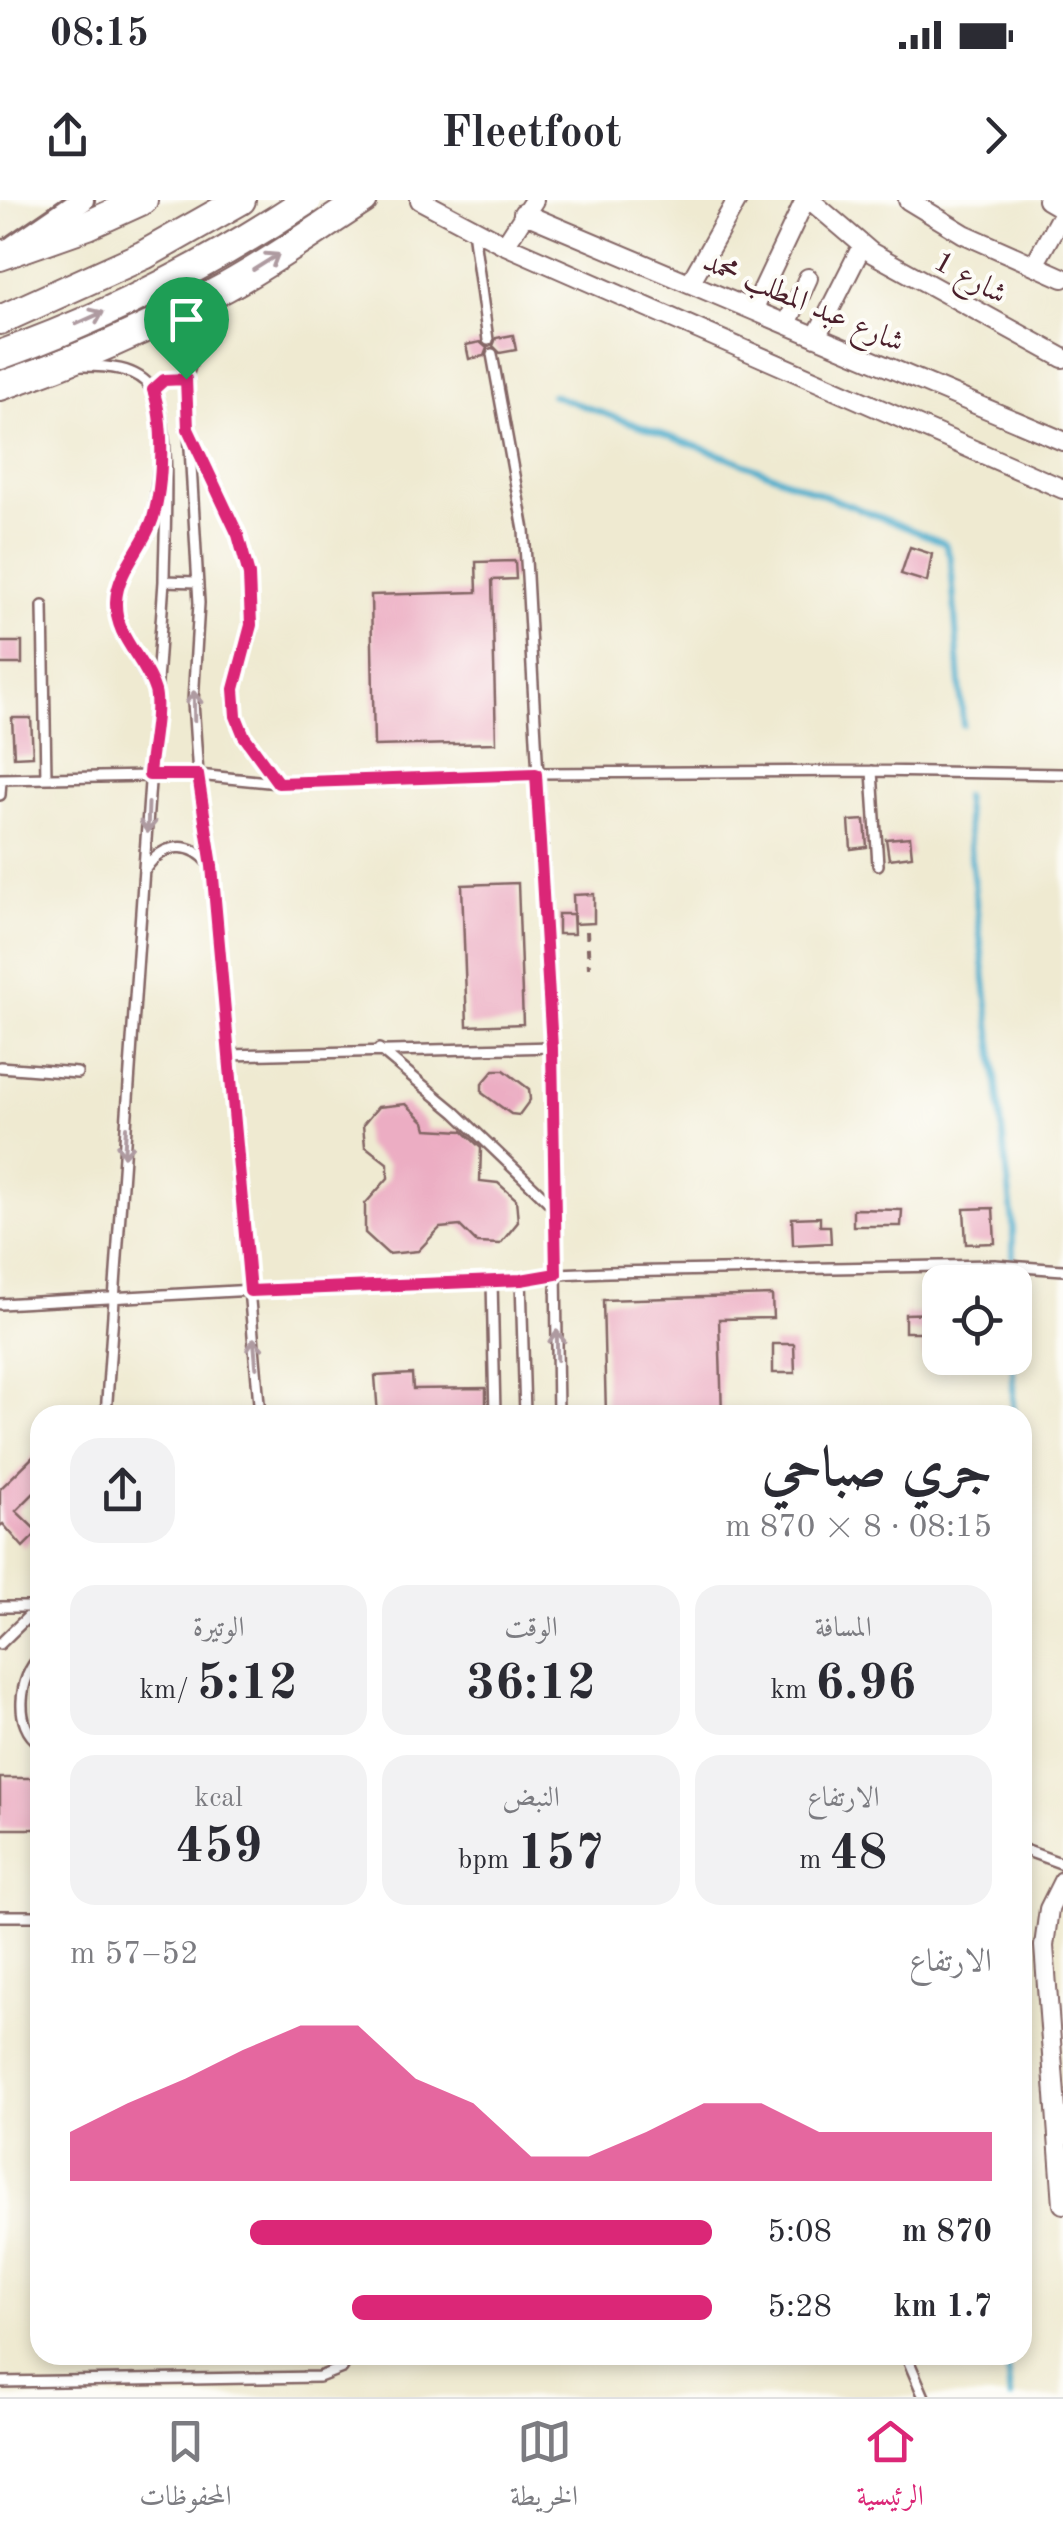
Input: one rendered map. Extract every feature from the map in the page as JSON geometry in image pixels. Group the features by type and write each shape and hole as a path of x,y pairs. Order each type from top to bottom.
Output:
{"highway":[{"path":"1,256 88,226 143,200"},
{"path":"0,320 144,256 240,200"},
{"path":"0,355 154,288 307,200"},
{"path":"0,386 54,368 151,325 229,285 364,200"},
{"path":"0,346 27,364 54,368"}],"main road":[{"path":"1,256 82,200"}],"street":[{"path":"420,200 506,245 1063,488"},
{"path":"690,283 737,200"},
{"path":"753,310 807,200"},
{"name":"شارع 1","path":"807,200 862,246 1063,358"},
{"path":"908,200 964,234 1063,278"},
{"path":"1034,265 1062,214 1061,208 1047,200"},
{"path":"506,245 528,206"},
{"name":"شارع عبد المطلب محمد","path":"528,206 690,283 1063,441"},
{"path":"816,336 862,246"},
{"path":"786,324 808,278"},
{"path":"1063,1881 1049,1909 1044,1946 1063,2204"}],"lane":[{"path":"473,230 488,340"},
{"path":"229,285 205,321 186,379 198,582 193,702 198,775 212,866 259,1405"},
{"path":"492,354 524,530 552,1048 558,1405"},
{"path":"54,368 96,366 125,370 142,378 153,390 160,409 163,437 164,581 107,1405"},
{"path":"153,390 164,380 186,379"},
{"path":"188,429 238,535 249,575 251,625 234,689 236,716 244,736 278,783"},
{"path":"156,693 120,632 116,604 120,582 153,519 163,437"},
{"path":"164,581 198,582"},
{"path":"43,606 46,778"},
{"path":"872,771 878,865"},
{"path":"0,795 0,779 149,775 198,775 278,783 536,774 1063,774"},
{"path":"146,868 160,852 178,846 197,852 212,866"},
{"path":"229,1054 552,1048"},
{"path":"379,1050 455,1112 555,1208"},
{"path":"0,1067 77,1073"},
{"path":"0,1304 521,1280 556,1274 994,1265 1063,1270"},
{"path":"521,1280 525,1405"},
{"path":"492,1281 495,1405"},
{"path":"0,1607 30,1606"},
{"path":"0,1644 30,1614"},
{"path":"30,1668 23,1685 25,1726 30,1736"},
{"path":"1032,1853 1063,1864"},
{"path":"0,1916 30,1916"},
{"path":"0,2382 319,2376 344,2365"},
{"path":"910,2365 924,2397"}],"path":[{"path":"587,931 588,968"}],"building":[{"path":"513,335 516,350 500,353 493,346 496,338"},
{"path":"480,342 487,348 484,356 469,359 466,345"},
{"path":"910,547 932,554 927,582 901,574"},
{"path":"515,561 516,579 492,580 496,743 374,746 371,595 477,592 476,562"},
{"path":"0,642 22,642 22,664 0,664"},
{"path":"12,718 31,718 33,756 14,757"},
{"path":"865,820 867,847 851,849 849,821"},
{"path":"910,837 912,856 889,859 886,839"},
{"path":"518,883 523,1024 467,1026 462,885"},
{"path":"594,894 594,923 574,924 573,895"},
{"path":"558,914 573,914 574,934 558,934"},
{"path":"494,1070 504,1070 529,1089 530,1100 519,1115 511,1114 482,1093 482,1084"},
{"path":"406,1104 427,1129 463,1131 481,1148 480,1181 498,1183 516,1199 518,1222 500,1244 477,1243 460,1226 440,1228 418,1251 388,1254 365,1233 365,1204 388,1178 388,1164 365,1146 363,1125 378,1107"},
{"path":"993,1208 995,1243 966,1244 964,1209"},
{"path":"853,1209 902,1210 901,1226 853,1226"},
{"path":"820,1217 820,1226 830,1226 831,1243 793,1245 792,1218"},
{"path":"772,1295 773,1318 719,1319 722,1405 606,1405 603,1300"},
{"path":"905,1314 922,1314 922,1332 905,1332"},
{"path":"773,1344 794,1344 795,1373 773,1373"},
{"path":"412,1374 413,1389 486,1388 486,1405 377,1405 375,1376"},
{"path":"30,1460 30,1497 16,1511 30,1524 30,1540 23,1547 3,1524 0,1526 0,1489"},
{"path":"0,1778 30,1778 30,1829 0,1829"}],"waterway":[{"path":"552,395 730,458 945,543 951,560 963,725"},
{"path":"964,796 1013,1224 1013,1265"},
{"path":"1013,1375 1013,1405"},
{"path":"1007,2365 1010,2397"}],"route":[{"path":"186,379 188,429 238,535 252,594 246,654 234,689 236,716 244,736 278,783 536,774 552,1048 556,1274 521,1280 250,1291 212,866 198,775 149,775 156,693 120,632 117,619 120,582 153,519 163,437 153,390 164,380 186,379"}]}
